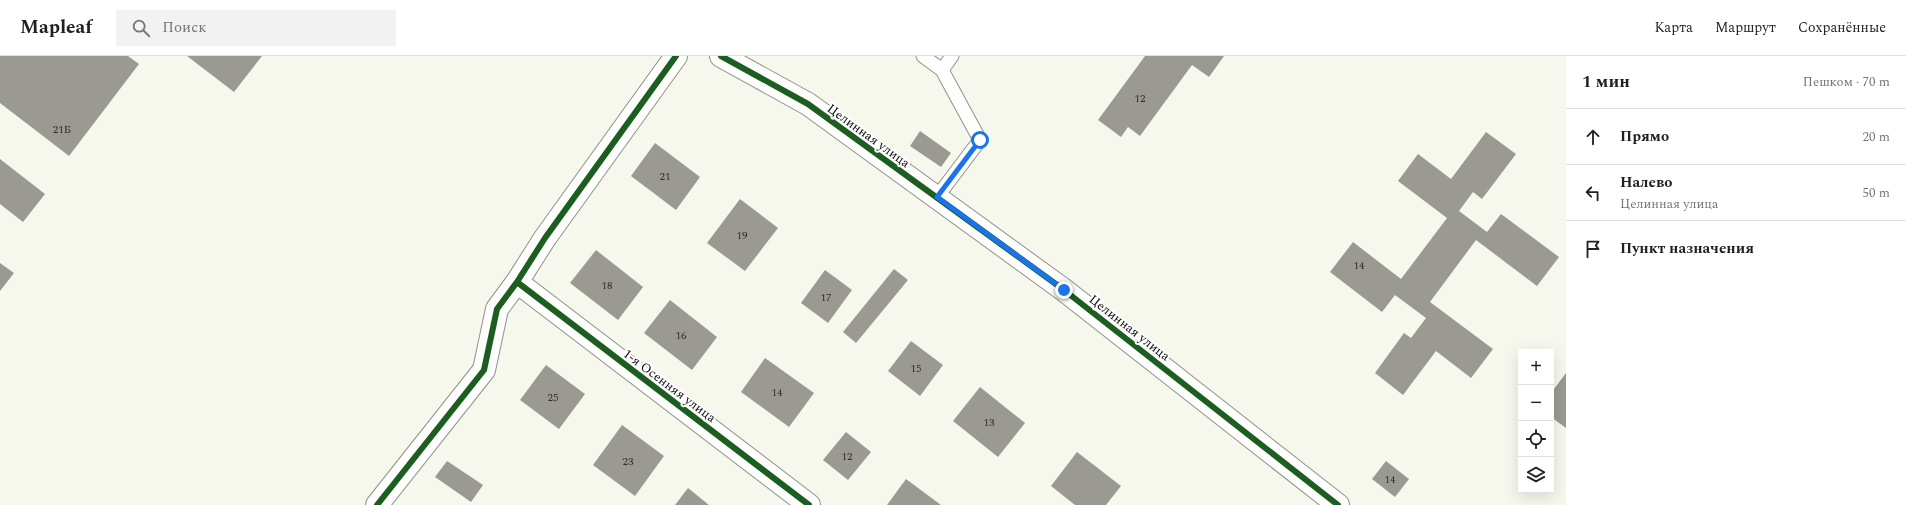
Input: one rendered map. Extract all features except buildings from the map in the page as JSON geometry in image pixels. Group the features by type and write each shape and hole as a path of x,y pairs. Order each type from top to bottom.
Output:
{"street":[{"path":"377,505 484,370 498,310 545,238 676,56"},
{"name":"Целинная улица","path":"721,56 808,104 937,197 1064,290 1338,505"},
{"name":"1-я Осенняя улица","path":"517,282 809,505"}],"lane":[{"path":"923,56 942,70 980,140 937,197"},
{"path":"942,70 952,56"}],"cycle path":[{"path":"377,505 484,370 497,309 517,282 545,238 676,56"},
{"path":"721,56 808,104 1064,290 1338,505"},
{"path":"517,282 809,505"}],"route":[{"path":"980,140 937,197 1064,290"}]}
